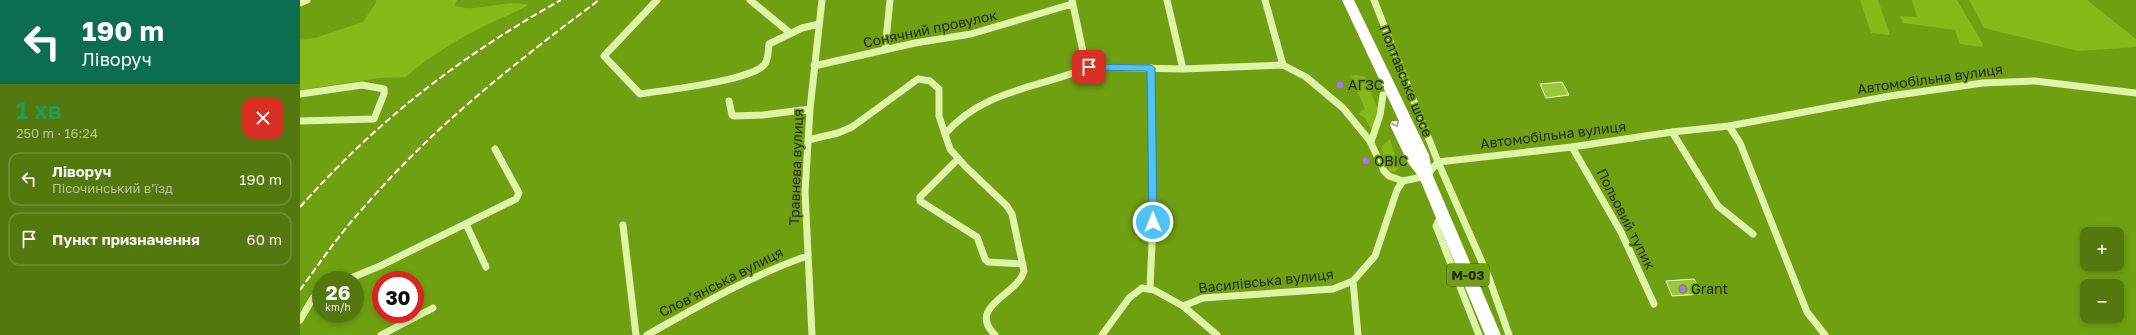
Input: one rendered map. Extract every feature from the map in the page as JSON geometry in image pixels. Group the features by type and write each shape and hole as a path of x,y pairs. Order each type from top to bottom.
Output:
{"highway":[{"name":"М-03","path":"1338,0 1413,159 1426,176"},
{"name":"М-03","path":"1348,0 1422,155 1426,176 1493,335"}],"street":[{"path":"300,3 308,0"},
{"path":"657,0 604,56 637,93 646,94 680,86 728,79 753,72 767,60 769,44 790,34 819,24"},
{"path":"750,0 790,34"},
{"name":"Травнева вулиця","path":"812,335 805,192 810,108 822,0"},
{"path":"885,50 890,0"},
{"path":"1168,0 1183,69"},
{"path":"1265,0 1283,65"},
{"name":"Полтавське шосе","path":"1374,0 1438,162 1489,278 1509,335"},
{"path":"1072,2 1089,67"},
{"name":"Сонячний провулок","path":"814,66 986,30 1072,2"},
{"path":"945,134 959,118 994,98 1089,67 1183,69 1283,65 1299,71 1324,91 1364,132 1371,142 1384,171 1389,176 1403,181 1426,176 1438,162"},
{"path":"1102,335 1129,298 1140,289 1150,288 1153,222 1151,68"},
{"path":"808,140 838,133 852,127 916,80 922,79 939,89 938,110 946,141 958,159 1007,206 1013,215 1018,250 1023,264 1023,273 1019,280 992,306 986,314 987,327 995,335"},
{"name":"Автомобільна вулиця","path":"1438,162 1572,147 1672,132 1729,126 1890,96 2012,81 2067,84 2136,93"},
{"path":"300,94 362,85 384,89 384,94 374,119 300,121"},
{"path":"1371,142 1380,115 1383,95"},
{"path":"729,101 732,115 734,116 763,115 810,108"},
{"path":"1729,126 1740,143 1807,312 1825,335"},
{"path":"1672,132 1718,206 1753,234"},
{"name":"Польовий тупик","path":"1572,147 1621,232 1654,304"},
{"path":"364,272 514,201 518,195 510,174 495,149"},
{"path":"958,159 920,197 920,201 977,237 985,259 988,262 1023,264"},
{"name":"Василівська вулиця","path":"1183,306 1203,298 1333,289 1353,281 1375,256 1397,190 1403,181"},
{"path":"1442,214 1436,226 1479,335"},
{"path":"466,224 486,266"},
{"path":"623,226 636,335"},
{"name":"Слов’янська вулиця","path":"647,335 724,292 778,266 807,256"},
{"name":"Василівська вулиця","path":"1353,281 1358,335"},
{"name":"Василівська вулиця","path":"1150,288 1183,306 1217,335"},
{"path":"300,320 312,300"},
{"path":"381,335 433,308"}],"green space":[{"path":"376,0 457,0 455,6 469,8 508,3 528,5 465,36 434,55 406,77 380,78 300,90 300,40 315,38 363,22 376,3"},
{"path":"1860,0 1878,0 1890,35 1871,33"},
{"path":"1912,0 1957,0 1983,44 1982,47 1960,44 1955,30 1903,23 1900,16 1917,17"},
{"path":"1969,0 2087,0 2136,39 2136,47 2078,51 1984,28"},
{"path":"1356,75 1365,77 1377,108 1373,128 1371,129 1365,118 1358,114 1365,109 1351,76"},
{"path":"1390,139 1398,165 1398,169 1394,172 1391,171 1386,165 1382,150 1382,146"}],"building":[{"path":"1562,82 1569,95 1546,98 1540,84"},
{"name":"Grant","path":"1694,279 1703,294 1672,296 1666,281"}],"railway":[{"path":"300,207 329,175 359,146 422,92 488,44 561,0"},
{"path":"300,290 331,247 356,216 391,177 419,149 447,122 506,72 599,0"}],"place":[{"name":"АГЗС","path":"1340,85"},
{"name":"ОВІС","path":"1366,161"},
{"name":"Grant","path":"1683,289"}],"route":[{"path":"1089,67 1151,68 1153,222"}]}
